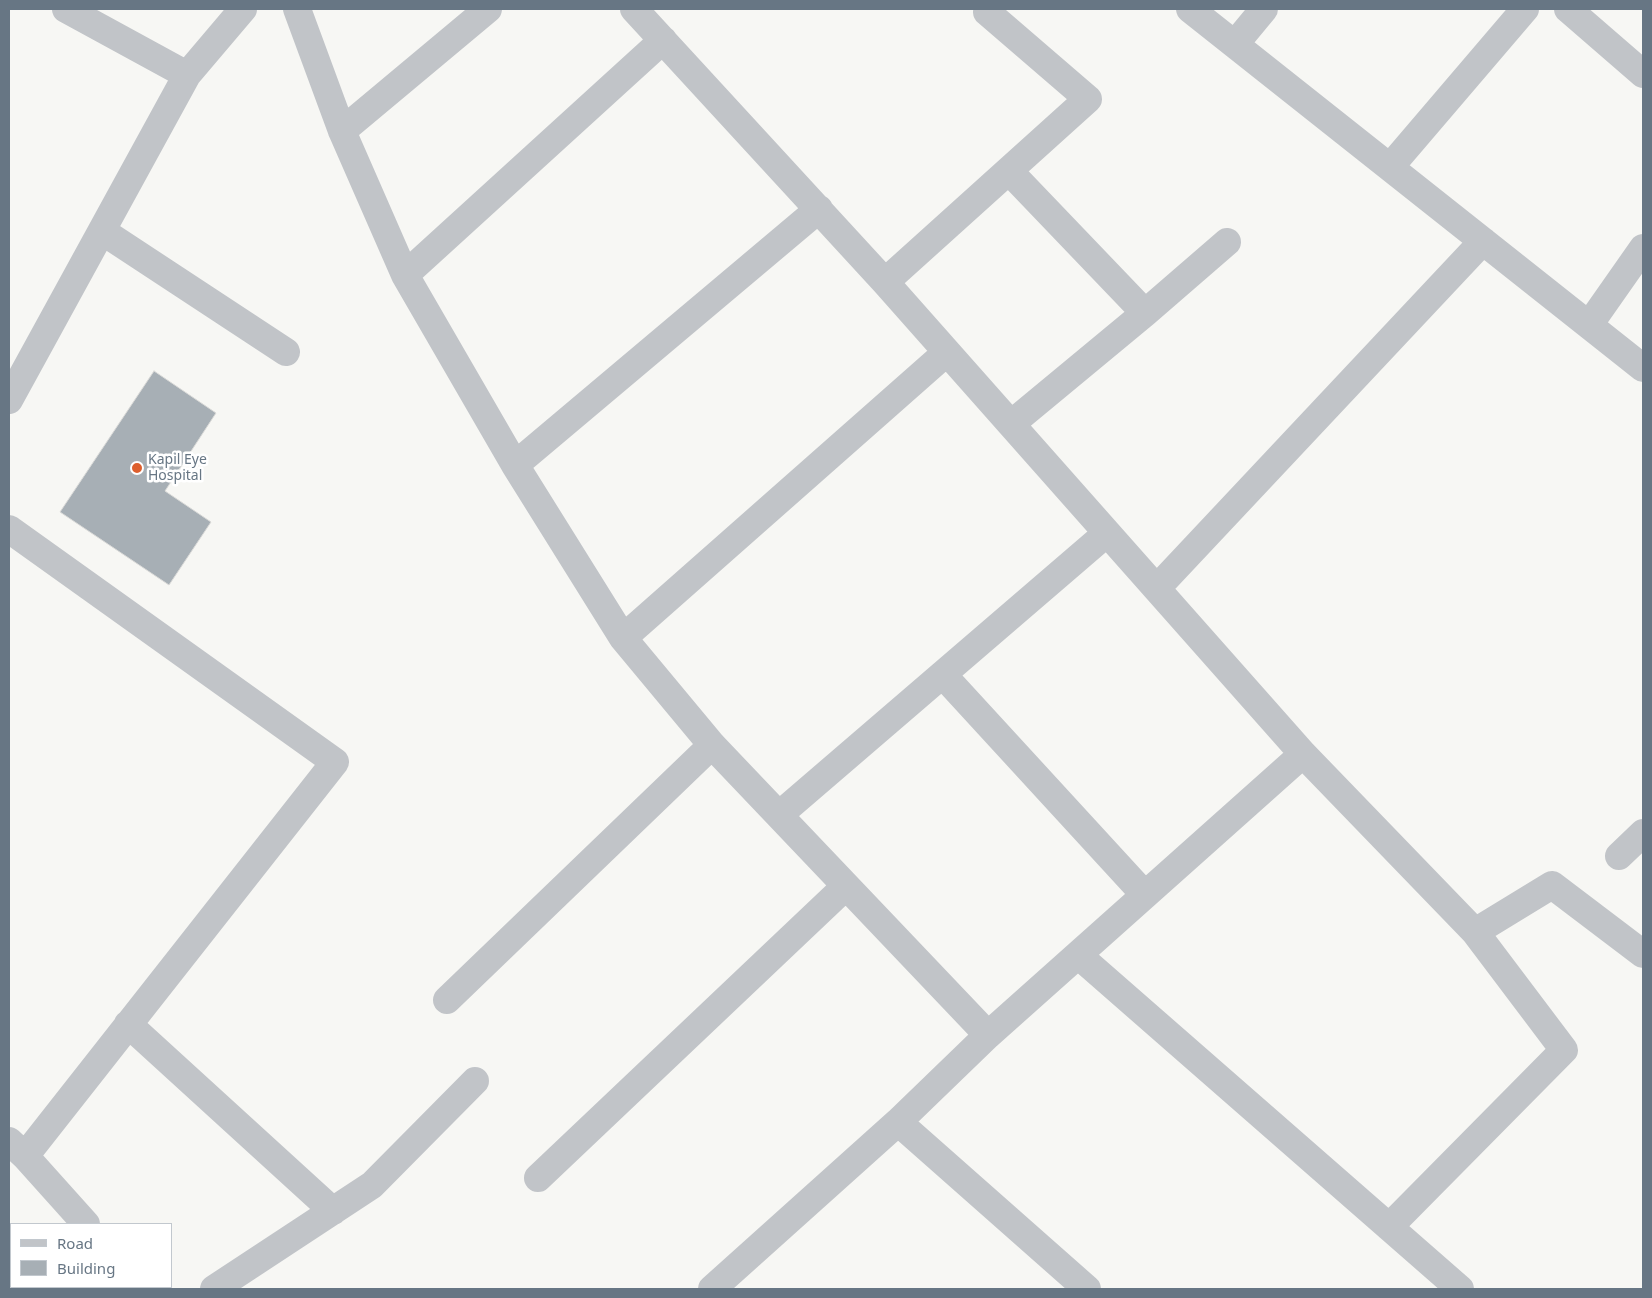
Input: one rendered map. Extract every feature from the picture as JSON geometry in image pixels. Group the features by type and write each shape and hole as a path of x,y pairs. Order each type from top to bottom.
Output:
{"street":[{"path":"66,9 187,75"},
{"path":"9,400 187,75 243,9"},
{"path":"297,9 342,131 405,274 515,465 624,638 712,745 988,1035"},
{"path":"342,131 488,9"},
{"path":"634,9 885,282 1304,754 1475,932 1564,1050 1389,1227"},
{"path":"885,282 1088,100 987,12 990,9"},
{"path":"1190,9 1643,368"},
{"path":"1235,44 1264,9"},
{"path":"1390,167 1524,9"},
{"path":"1568,9 1643,74"},
{"path":"405,274 663,40"},
{"path":"1009,171 1145,313"},
{"path":"515,465 819,209"},
{"path":"102,231 286,352"},
{"path":"1157,588 1483,241"},
{"path":"1011,424 1227,242"},
{"path":"1589,326 1643,248"},
{"path":"624,638 947,352"},
{"path":"9,529 335,762 128,1024 17,1148 85,1223"},
{"path":"779,815 1107,533"},
{"path":"943,675 1145,895"},
{"path":"447,1000 712,745"},
{"path":"712,1289 898,1122 988,1035 1304,754"},
{"path":"1619,856 1643,833"},
{"path":"1475,932 1552,885 1643,954"},
{"path":"538,1178 846,886"},
{"path":"1078,955 1460,1289"},
{"path":"128,1024 333,1211"},
{"path":"215,1289 372,1185 474,1081"},
{"path":"898,1122 1088,1289"}],"building":[{"path":"154,371 216,413 165,491 211,522 169,585 60,512"}],"place":[{"name":"Kapil Eye Hospital","path":"137,468"}]}
